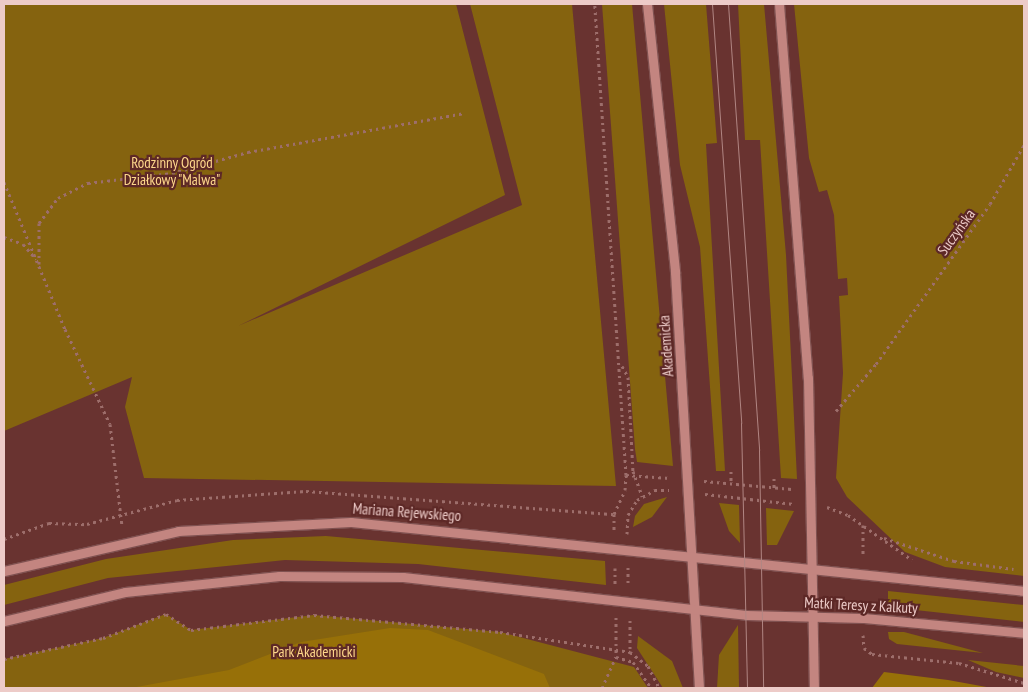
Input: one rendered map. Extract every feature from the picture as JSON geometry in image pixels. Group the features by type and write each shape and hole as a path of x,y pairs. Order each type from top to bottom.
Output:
{"street":[{"name":"Akademicka","path":"647,4 667,181 690,480 689,493 699,688"},
{"path":"779,4 804,302 812,506 811,567 814,688"},
{"name":"Mariana Rejewskiego","path":"4,571 125,540 228,525 352,522 692,557 811,567"},
{"name":"Matki Teresy z Kalkuty","path":"811,567 1024,591"},
{"path":"4,621 125,592 279,576 402,577 696,607"},
{"name":"Matki Teresy z Kalkuty","path":"696,607 746,615 813,616 1024,632"}],"path":[{"path":"4,539 49,523 87,524 120,517 177,500 306,491 614,514 626,490 622,365 595,4"},
{"path":"40,264 39,222 58,198 88,183 172,173 248,152 465,113"},
{"name":"Suczyńska","path":"836,411 901,329 990,204 1024,145"},
{"path":"4,182 40,264 64,329 110,424 120,517 125,540"},
{"path":"4,237 23,244 40,264"},
{"path":"622,365 628,377 635,476 642,496 655,490 836,509 863,525 863,552"},
{"path":"731,471 731,484"},
{"path":"626,475 796,490"},
{"path":"774,478 774,488"},
{"path":"879,535 946,559 1016,570"},
{"path":"4,659 103,638 166,614 191,630 314,615 500,632 630,652 648,666 659,688"},
{"path":"863,639 864,648 872,654 959,663 1024,683"},
{"path":"602,688 616,656"}],"green space":[{"name":"Rodzinny Ogród Działkowy \"Malwa\"","path":"4,4 456,4 505,195 238,326 522,205 470,4 572,4 616,486 144,478 125,407 132,377 4,431"},
{"path":"602,4 632,4 673,466 637,462 635,449"},
{"path":"664,4 706,4 717,143 706,144 725,471 716,471 700,247 680,165"},
{"path":"738,4 764,4 786,255 797,479 781,478 760,140 745,140"},
{"path":"794,4 1024,4 1024,576 945,567 905,552 847,497 836,478 843,373 839,296 848,295 847,278 838,279 834,215 827,190 819,192 809,158"},
{"path":"667,497 652,517 633,527 635,516 644,504"},
{"path":"719,503 739,505 740,543 729,531"},
{"path":"766,508 794,511 777,545 767,545"},
{"path":"326,536 605,561 606,585 418,564 285,560 108,578 4,605 4,585 106,559 233,540"},
{"path":"888,591 1024,605 1024,622 888,607"},
{"name":"Park Akademicki","path":"166,614 191,630 314,615 500,632 634,667 648,688 4,688 4,659 103,638"},
{"path":"738,625 739,688 717,688 719,655"},
{"path":"390,628 428,630 544,674 550,688 131,688 229,670 301,642"},
{"path":"888,632 904,632 983,653 897,644 889,639"},
{"path":"638,636 672,661 683,688 663,688 637,648"},
{"path":"968,660 1024,666 1024,678 996,672"},
{"path":"884,672 948,680 992,688 872,688"}],"tram line":[{"path":"712,4 741,423 747,688"},
{"path":"728,4 759,450 763,688"}]}
